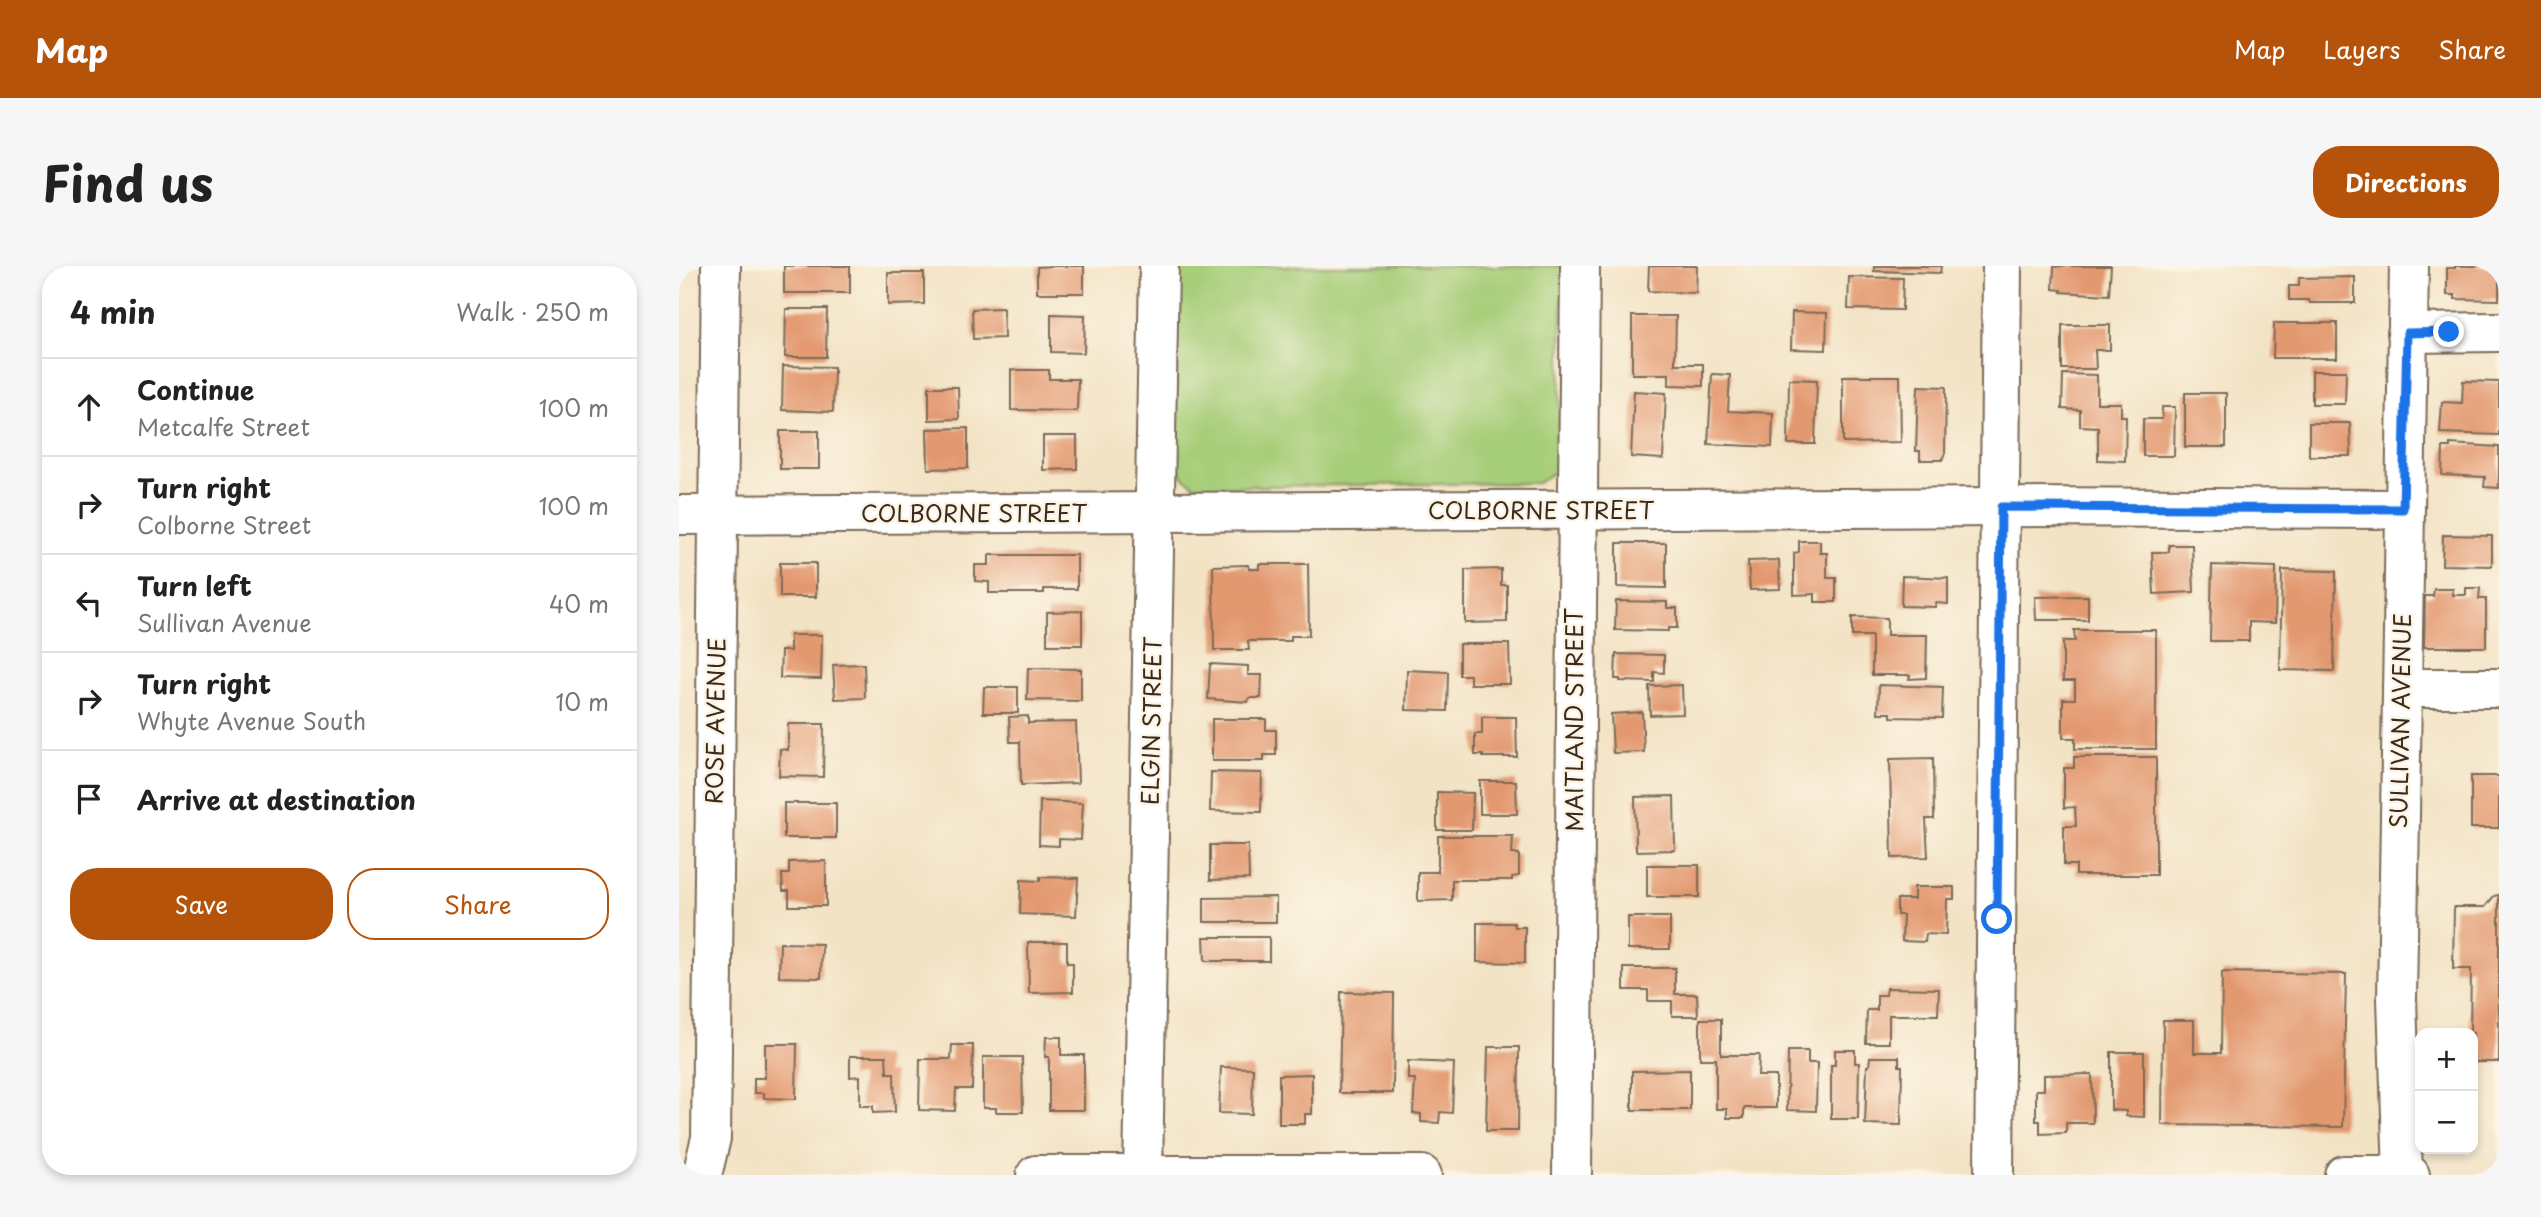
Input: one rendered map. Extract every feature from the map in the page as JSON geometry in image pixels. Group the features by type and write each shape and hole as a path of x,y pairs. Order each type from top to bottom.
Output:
{"street":[{"name":"ROSE AVENUE","path":"702,1175 711,1138 721,266"},
{"name":"ELGIN STREET","path":"1143,1174 1159,266"},
{"name":"MAITLAND STREET","path":"1572,1175 1580,266"},
{"path":"1994,1175 2003,266"},
{"name":"SULLIVAN AVENUE","path":"2403,1175 2397,999 2409,266"},
{"path":"2407,333 2499,332"},
{"name":"COLBORNE STREET","path":"679,515 2001,507 2403,509"},
{"path":"2402,688 2499,688"},
{"path":"1036,1175 1422,1175"},
{"path":"2344,1175 2410,1175"}],"green space":[{"path":"1176,266 1563,266 1559,451 1555,472 1538,483 1197,487 1183,477 1176,465"}],"building":[{"path":"784,266 850,266 850,293 784,293"},
{"path":"1084,266 1084,293 1037,293 1037,267"},
{"path":"1649,266 1697,266 1696,293 1648,291"},
{"path":"1874,266 1941,266 1940,273 1874,271"},
{"path":"2111,266 2109,295 2061,292 2062,290 2053,289 2054,267"},
{"path":"2499,266 2499,300 2455,299 2455,295 2447,295 2447,268"},
{"path":"888,273 924,273 924,304 888,305"},
{"path":"1849,277 1903,278 1902,310 1848,309"},
{"path":"2355,277 2355,303 2289,300 2289,286 2299,286 2299,278"},
{"path":"1003,308 1004,338 973,339 972,309"},
{"path":"786,309 827,309 826,357 785,357"},
{"path":"1792,312 1827,313 1826,350 1791,349"},
{"path":"1051,314 1085,315 1084,353 1051,352"},
{"path":"1632,316 1676,316 1675,364 1703,364 1703,386 1669,385 1669,374 1632,374"},
{"path":"2274,323 2337,323 2337,358 2273,358"},
{"path":"2062,325 2110,325 2110,350 2095,350 2096,369 2062,369"},
{"path":"783,366 834,367 833,412 782,410"},
{"path":"1011,370 1049,370 1049,379 1078,379 1077,411 1011,410"},
{"path":"2312,371 2346,371 2345,404 2312,404"},
{"path":"1712,374 1730,375 1728,411 1773,413 1772,447 1708,444"},
{"path":"2063,374 2097,375 2097,403 2121,403 2121,416 2126,416 2125,461 2098,460 2098,427 2080,426 2080,410 2062,409"},
{"path":"1843,376 1900,376 1901,442 1843,443"},
{"path":"1789,379 1817,380 1815,444 1788,444"},
{"path":"2463,381 2499,382 2499,435 2440,433 2442,402 2462,403"},
{"path":"1918,386 1946,387 1945,453 1942,460 1920,460 1920,451 1916,451"},
{"path":"929,387 958,387 959,419 929,420"},
{"path":"1634,391 1666,393 1663,459 1631,457"},
{"path":"2185,393 2226,393 2226,447 2185,447"},
{"path":"2162,407 2175,407 2174,456 2143,456 2143,419 2162,419"},
{"path":"2309,423 2350,423 2351,456 2309,456"},
{"path":"968,428 968,468 928,469 927,429"},
{"path":"780,431 819,431 819,469 780,469"},
{"path":"1043,436 1077,436 1077,469 1043,470"},
{"path":"2450,444 2499,447 2499,488 2484,487 2485,477 2442,475 2443,447 2450,447"},
{"path":"2443,535 2492,536 2492,566 2442,565"},
{"path":"1799,541 1820,541 1820,553 1827,553 1827,578 1836,578 1836,602 1815,602 1815,594 1794,595 1794,553 1799,552"},
{"path":"1617,543 1666,543 1666,588 1617,587"},
{"path":"2169,545 2192,545 2194,592 2154,594 2152,552 2169,552"},
{"path":"989,555 1077,555 1077,589 1044,589 1044,593 989,593 989,582 975,581 975,565 989,565"},
{"path":"1779,560 1780,589 1750,590 1748,561"},
{"path":"780,563 816,563 816,597 780,597"},
{"path":"1259,564 1308,564 1309,636 1291,636 1291,641 1248,641 1249,650 1214,650 1213,566 1248,565 1249,569 1259,569"},
{"path":"2212,565 2276,567 2275,623 2249,622 2249,641 2210,641"},
{"path":"1501,569 1501,585 1507,585 1507,622 1465,623 1465,570"},
{"path":"2282,570 2336,571 2334,671 2280,670"},
{"path":"1902,576 1948,578 1948,604 1936,603 1936,607 1901,606"},
{"path":"2466,588 2480,588 2479,599 2486,599 2486,647 2424,647 2425,596 2433,596 2434,589 2453,589 2453,595 2466,595"},
{"path":"2088,596 2088,620 2036,620 2035,597"},
{"path":"1616,601 1667,602 1667,608 1677,608 1677,628 1668,628 1668,631 1615,630"},
{"path":"1082,611 1082,645 1047,645 1047,612"},
{"path":"1852,617 1887,618 1887,635 1927,635 1926,678 1909,679 1910,675 1872,675 1872,636 1852,636"},
{"path":"2074,630 2156,630 2156,749 2075,749 2075,738 2063,738 2063,699 2075,699 2075,681 2063,681 2063,641 2075,641"},
{"path":"790,635 822,635 821,679 780,678 781,651 790,651"},
{"path":"1459,644 1509,644 1510,684 1470,684 1470,675 1459,675"},
{"path":"1616,654 1664,655 1664,673 1654,672 1654,682 1620,681 1615,679"},
{"path":"864,664 865,698 835,699 833,665"},
{"path":"1210,664 1248,666 1248,675 1262,675 1261,698 1249,698 1248,702 1208,699"},
{"path":"1028,668 1081,669 1081,701 1027,700"},
{"path":"1407,670 1448,672 1447,711 1406,710"},
{"path":"1682,685 1683,714 1650,715 1649,686"},
{"path":"1879,685 1943,687 1942,718 1891,717 1891,713 1878,713"},
{"path":"984,687 1018,687 1018,713 983,713"},
{"path":"1642,712 1644,752 1613,753 1611,714"},
{"path":"1028,716 1028,723 1076,722 1078,783 1021,785 1020,742 1010,742 1009,717"},
{"path":"1482,717 1516,717 1517,757 1475,755 1475,734 1482,734"},
{"path":"1212,719 1266,719 1266,730 1276,730 1276,755 1264,755 1264,761 1212,761"},
{"path":"788,724 824,724 823,777 779,776 780,749 788,750"},
{"path":"2074,757 2156,757 2156,875 2076,875 2076,865 2064,865 2064,826 2076,826 2075,807 2064,808 2064,768 2074,768"},
{"path":"1933,758 1934,819 1926,819 1928,857 1892,858 1890,759"},
{"path":"1211,772 1262,773 1261,812 1210,811"},
{"path":"2471,776 2499,776 2499,828 2471,828"},
{"path":"1480,781 1516,781 1517,814 1480,814"},
{"path":"1437,792 1473,793 1472,830 1437,830"},
{"path":"1674,796 1675,850 1636,851 1635,797"},
{"path":"1040,801 1083,803 1081,840 1059,839 1059,846 1039,845"},
{"path":"784,803 836,803 836,838 784,838"},
{"path":"1438,836 1513,836 1512,854 1519,854 1519,876 1512,877 1512,880 1452,880 1452,900 1418,901 1418,872 1438,872"},
{"path":"1210,845 1248,845 1249,879 1210,880"},
{"path":"826,861 826,906 789,906 789,891 783,891 782,874 789,874 789,862"},
{"path":"1647,865 1699,865 1699,897 1647,897"},
{"path":"1040,877 1078,878 1076,916 1020,914 1021,880 1040,881"},
{"path":"1914,887 1954,887 1954,899 1947,899 1946,935 1926,934 1925,942 1902,941 1903,915 1897,915 1897,899 1914,899"},
{"path":"2499,895 2499,1062 2478,1062 2478,1028 2470,1028 2471,969 2453,969 2454,907 2485,907 2494,896"},
{"path":"1276,897 1276,922 1204,922 1204,898"},
{"path":"1628,917 1670,917 1670,949 1628,949"},
{"path":"1477,923 1514,923 1515,927 1525,927 1525,963 1477,962"},
{"path":"1204,937 1269,937 1269,961 1205,961"},
{"path":"1028,942 1067,942 1067,963 1073,963 1073,992 1029,993"},
{"path":"780,943 822,944 821,978 779,977"},
{"path":"1624,968 1675,968 1675,994 1697,994 1698,1016 1672,1016 1672,1001 1648,1001 1648,990 1624,990"},
{"path":"2222,972 2346,974 2343,1127 2162,1125 2163,1020 2194,1020 2194,1053 2221,1053"},
{"path":"1887,988 1939,989 1938,1015 1889,1015 1889,1043 1866,1043 1867,1010 1877,1010 1877,995 1886,995"},
{"path":"1341,992 1394,993 1393,1093 1339,1093"},
{"path":"1700,1019 1721,1019 1721,1055 1759,1055 1758,1076 1776,1076 1776,1108 1744,1108 1744,1118 1727,1118 1727,1109 1716,1109 1716,1059 1700,1059"},
{"path":"1046,1037 1061,1037 1061,1055 1084,1055 1084,1110 1049,1110 1049,1057 1045,1057"},
{"path":"765,1044 797,1044 796,1099 764,1098 764,1093 754,1093 754,1078 765,1078"},
{"path":"952,1045 973,1045 972,1089 956,1089 955,1111 919,1110 920,1059 951,1059"},
{"path":"1488,1047 1519,1047 1518,1131 1486,1131"},
{"path":"1835,1050 1855,1050 1855,1063 1859,1063 1858,1119 1831,1119 1831,1065 1835,1065"},
{"path":"1788,1051 1808,1051 1808,1063 1817,1063 1816,1111 1787,1110"},
{"path":"2111,1052 2144,1052 2144,1117 2126,1116 2126,1111 2111,1110"},
{"path":"850,1056 886,1056 887,1073 894,1073 895,1112 873,1113 873,1106 860,1106 860,1076 850,1077"},
{"path":"983,1057 1022,1057 1023,1112 996,1112 996,1108 983,1108"},
{"path":"1870,1057 1899,1057 1899,1066 1902,1066 1901,1125 1865,1124 1867,1066"},
{"path":"1408,1061 1454,1063 1452,1113 1440,1112 1439,1123 1421,1122 1421,1114 1413,1113 1415,1079 1408,1079"},
{"path":"1221,1067 1253,1068 1252,1114 1219,1113"},
{"path":"1690,1070 1690,1110 1632,1110 1632,1071"},
{"path":"1312,1074 1312,1114 1305,1114 1305,1124 1279,1124 1279,1075"},
{"path":"2092,1074 2093,1123 2066,1123 2066,1133 2040,1134 2040,1121 2036,1121 2036,1090 2044,1090 2044,1075"}],"route":[{"path":"1997,919 2001,507 2403,509 2407,333 2449,332"}]}
